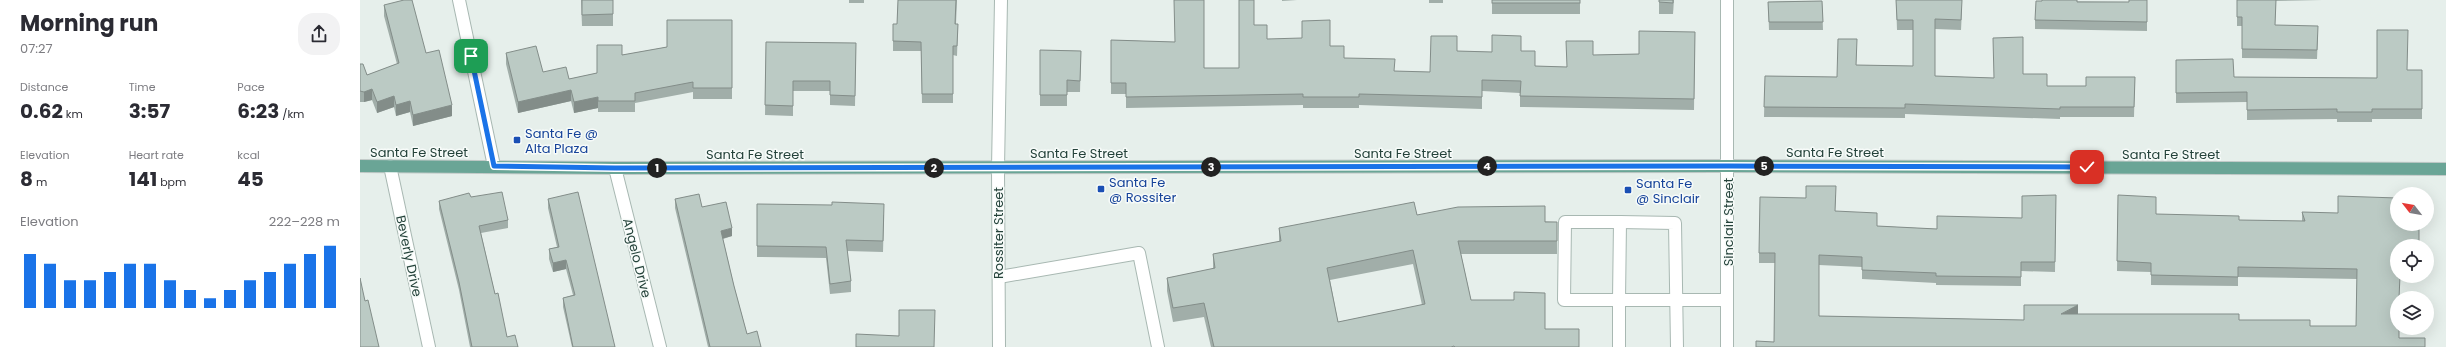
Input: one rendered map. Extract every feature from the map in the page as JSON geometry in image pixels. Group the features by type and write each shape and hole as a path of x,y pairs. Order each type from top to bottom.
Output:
{"main road":[{"name":"Santa Fe Street","path":"360,166 615,168 998,168 1728,166 2446,169"}],"street":[{"path":"459,0 494,166"},
{"name":"Rossiter Street","path":"999,347 998,168 1001,0"},
{"name":"Sinclair Street","path":"1727,0 1727,347"},
{"name":"Beverly Drive","path":"390,166 429,347"},
{"name":"Angelo Drive","path":"615,168 660,347"},
{"path":"1677,347 1676,299 1674,223 1565,222 1564,300 1676,299 1728,300"},
{"path":"1619,347 1620,222"},
{"path":"999,277 1138,253 1158,347"}],"building":[{"path":"404,0 412,0 426,53 439,50 452,105 413,115 410,101 396,105 394,96 377,102 372,89 364,92 360,91 360,64 363,64 367,75 399,63 384,5"},
{"path":"582,0 613,0 613,14 582,15"},
{"path":"898,0 956,0 955,24 958,24 957,46 953,46 953,94 922,94 921,42 893,41 893,24 897,24"},
{"path":"1174,0 1204,0 1204,68 1239,68 1239,0 1254,0 1254,25 1267,25 1267,39 1302,38 1302,21 1330,20 1330,46 1344,46 1344,58 1395,59 1394,71 1430,72 1431,36 1457,36 1457,51 1492,52 1492,35 1521,36 1521,51 1535,51 1535,66 1567,67 1566,41 1593,41 1593,55 1639,54 1639,31 1695,32 1694,99 1520,96 1521,81 1482,80 1482,97 1359,94 1359,97 1303,97 1303,94 1126,97 1126,83 1111,83 1111,40 1175,42"},
{"path":"1492,0 1580,0 1580,3 1492,3"},
{"path":"1659,0 1673,0 1673,3 1659,2"},
{"path":"1896,0 1962,0 1961,20 1935,19 1935,76 1994,78 1993,38 2023,37 2023,74 2047,74 2047,86 2086,86 2086,77 2135,77 2134,107 2060,107 2060,109 1905,104 1905,108 1764,107 1765,76 1837,77 1838,39 1857,39 1856,65 1913,66 1913,20 1897,20"},
{"path":"2129,0 2147,0 2147,22 2035,20 2036,1 2129,2"},
{"path":"2237,0 2276,0 2275,25 2318,26 2317,50 2242,49 2242,17 2237,17"},
{"path":"1822,1 1823,22 1769,22 1768,2"},
{"path":"667,20 732,20 732,88 693,88 693,82 635,93 635,101 598,101 598,97 574,102 571,90 518,102 506,53 536,46 543,72 566,67 569,79 597,73 597,45 622,45 622,55 667,47"},
{"path":"2377,30 2408,30 2407,70 2422,70 2422,109 2372,109 2372,112 2337,112 2337,109 2247,110 2247,92 2176,93 2176,60 2233,59 2234,77 2377,78"},
{"path":"766,42 856,43 855,96 830,95 830,81 793,81 793,106 765,105"},
{"path":"1040,50 1081,51 1080,81 1067,80 1067,95 1040,95"},
{"path":"1806,186 1836,186 1835,211 1877,213 1877,226 1937,229 1937,216 2022,218 2022,196 2056,195 2055,262 2021,262 2021,277 1936,276 1936,273 1862,270 1862,257 1819,255 1819,316 2024,320 2024,305 2078,305 2061,314 2239,314 2239,320 2310,320 2310,326 2356,326 2357,269 2238,267 2238,277 2151,275 2151,263 2117,261 2118,195 2156,197 2156,214 2239,216 2239,220 2305,221 2302,212 2338,213 2338,196 2390,198 2390,231 2419,231 2419,239 2390,239 2390,283 2400,283 2399,291 2390,291 2390,335 2399,335 2399,338 2425,338 2425,347 1756,347 1756,341 1774,342 1775,253 1759,253 1760,197 1806,198"},
{"path":"502,192 508,220 479,226 495,294 498,293 507,337 515,335 518,347 472,347 459,282 439,201 469,193 471,197"},
{"path":"578,192 615,347 573,347 563,298 575,295 566,260 553,263 549,249 559,247 548,199"},
{"path":"699,194 702,207 726,202 732,228 721,231 734,286 747,334 757,331 761,347 710,347 675,199"},
{"path":"832,202 884,204 883,241 846,240 851,281 830,284 826,247 757,246 757,204 832,205"},
{"path":"1414,202 1417,215 1458,207 1545,206 1545,222 1557,222 1557,241 1458,241 1471,300 1514,300 1514,292 1545,293 1545,329 1579,329 1579,347 1214,347 1204,303 1173,308 1167,278 1215,268 1213,254 1281,241 1279,228","holes":["1413,250 1425,304 1338,322 1327,268"]},
{"path":"360,278 365,301 368,300 379,347 360,347"},
{"path":"899,310 935,310 934,347 856,347 856,334 899,336"}],"place":[{"name":"Santa Fe @ Alta Plaza","path":"517,140"},
{"name":"Santa Fe @ Rossiter","path":"1101,189"},
{"name":"Santa Fe @ Sinclair","path":"1628,190"}],"route":[{"path":"471,56 494,166 615,168 1728,166 2087,167"}]}
